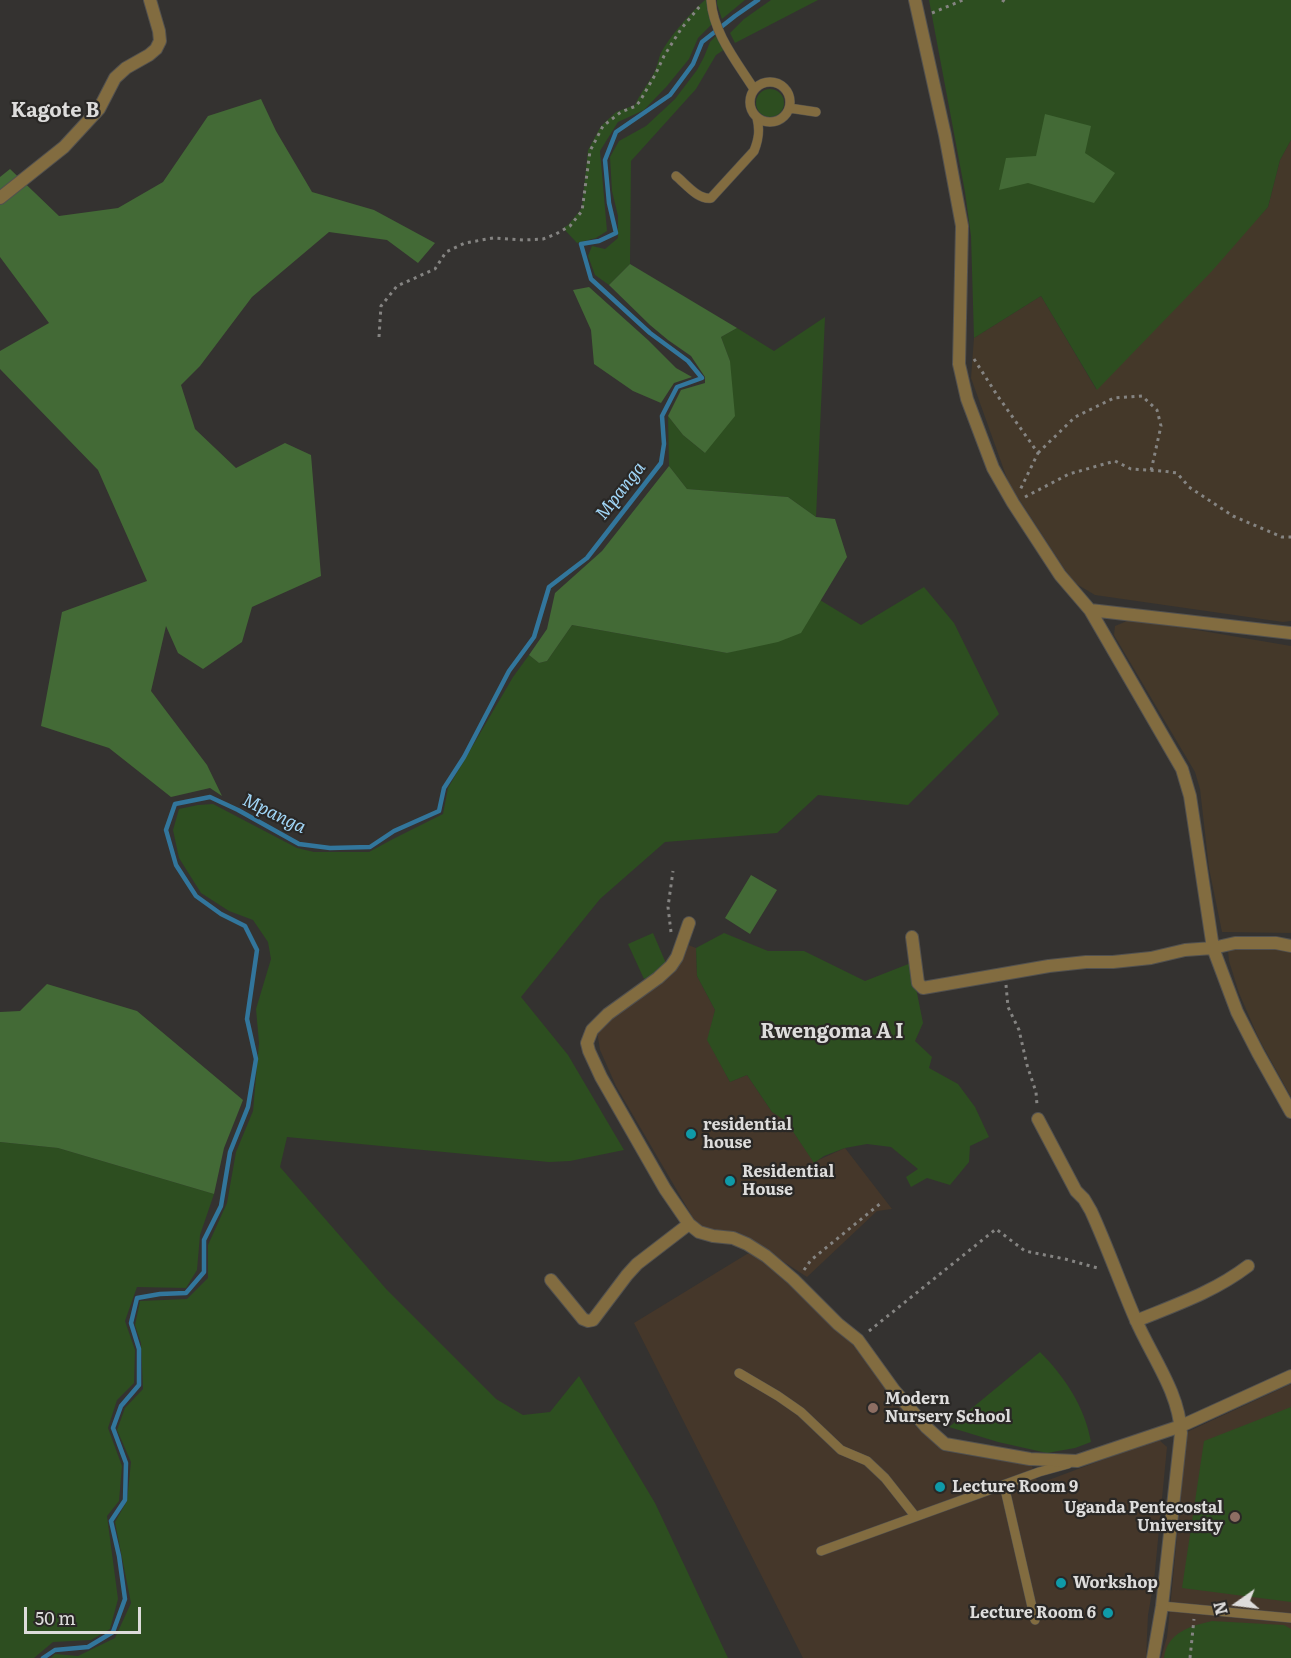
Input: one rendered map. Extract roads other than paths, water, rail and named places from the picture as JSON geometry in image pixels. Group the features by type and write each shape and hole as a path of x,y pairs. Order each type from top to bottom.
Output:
{"street":[{"path":"0,198 64,147 99,109 115,78 126,68 156,49 160,40 159,31 150,0"},
{"path":"915,0 945,135 962,226 959,364 967,399 993,468 1013,503 1060,575 1090,610 1182,769 1188,784 1213,948 1237,1012 1291,1112"},
{"path":"1090,610 1291,633"},
{"path":"689,923 677,957 665,972 608,1014 592,1030 587,1043 601,1077 665,1189 688,1224 699,1232 734,1238 747,1244 766,1256 793,1279 838,1324 858,1340 894,1390 926,1427 945,1444 1030,1459 1077,1461 1181,1426 1291,1376"},
{"path":"912,937 918,983 923,988 1004,973 1086,962 1141,959 1235,943 1276,943 1291,946"},
{"path":"1038,1119 1076,1191 1091,1211 1136,1321 1174,1398 1180,1416 1181,1426 1162,1606 1153,1658"},
{"path":"551,1280 583,1319 593,1320 637,1264 688,1224"},
{"path":"1136,1321 1200,1295 1230,1280 1248,1266"}],"lane":[{"path":"711,0 715,22 723,39 754,89"},
{"path":"768,81 776,82 788,93 789,108 779,120 764,122 752,112 750,96 760,84 768,81"},
{"path":"789,108 816,112"},
{"path":"676,176 701,197 711,198 754,151 758,141 757,118"},
{"path":"739,1373 801,1412 841,1450 867,1461 885,1478 915,1516"},
{"path":"821,1551 1039,1472 1077,1461"},
{"path":"1004,1485 1035,1620"},
{"path":"1162,1606 1291,1618"}],"waterway":[{"name":"Mpanga","path":"43,1658 55,1650 88,1647 113,1632 125,1599 111,1521 125,1500 126,1463 113,1428 121,1406 139,1385 139,1349 131,1323 137,1298 186,1293 204,1272 204,1240 221,1206 230,1152 248,1107 256,1059 247,1019 257,950 245,926 221,914 196,896 176,865 166,830 175,804 210,797 299,844 330,848 370,847 394,831 439,811 444,788 464,757 509,671 534,637 549,587 587,558 661,463 664,444 662,416 677,387 702,378 688,361 650,333 591,279 581,244 599,241 616,233 609,203 605,160 616,132 670,95 693,64 702,42 758,0"}],"place":[{"name":"residential house","path":"691,1134"},
{"name":"Residential House","path":"730,1181"},
{"name":"Modern Nursery School","path":"873,1408"},
{"name":"Lecture Room 9","path":"940,1487"},
{"name":"Uganda Pentecostal University","path":"1235,1517"},
{"name":"Workshop","path":"1061,1583"},
{"name":"Lecture Room 6","path":"1108,1613"}],"district":[{"name":"Kagote B","path":"55,111"},
{"name":"Rwengoma A I","path":"832,1032"}]}
